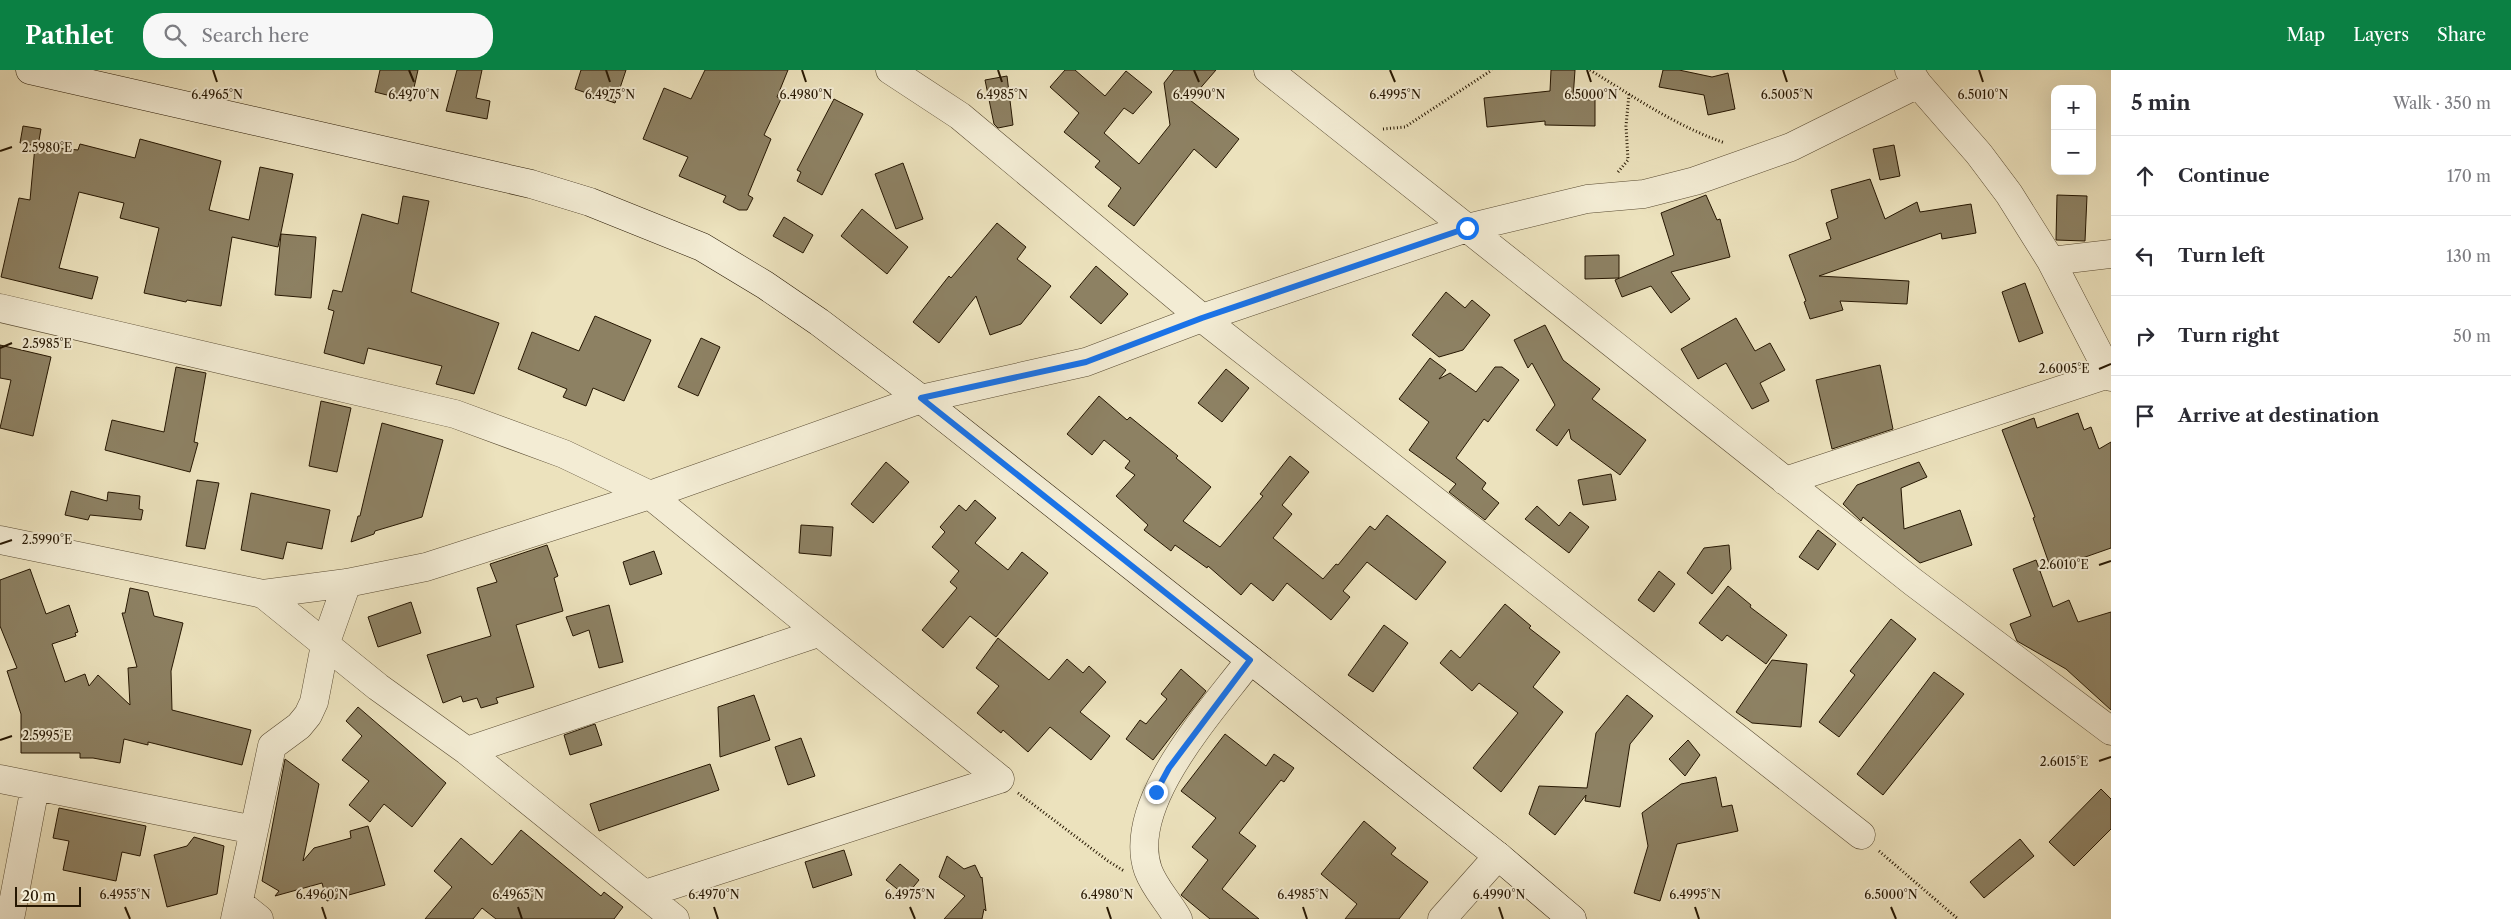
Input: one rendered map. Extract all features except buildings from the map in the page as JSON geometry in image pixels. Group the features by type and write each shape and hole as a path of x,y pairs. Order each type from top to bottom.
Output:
{"street":[{"path":"30,70 531,184 590,202 702,248 765,285 819,322 921,398 1498,856 1572,919"},
{"path":"890,70 960,116 1202,318 1861,835"},
{"path":"1268,70 1913,582 2110,730"},
{"path":"0,540 263,594 347,583 426,566 650,494 921,398 1086,362 1202,318 1467,228 1587,199 1644,194 1695,181 1791,146 1913,77 1979,154 2009,194 2051,261 2110,376 1785,481"},
{"path":"2051,261 2111,254"},
{"path":"0,308 455,414 564,454 650,494 818,633 1000,779"},
{"path":"244,914 254,830 272,746 299,726 308,715 316,695 325,646 347,583"},
{"path":"263,594 378,688 467,751 675,919"},
{"path":"467,751 818,633"},
{"path":"1178,919 1158,890 1148,869 1145,845 1156,792 1169,768 1250,660"},
{"path":"0,779 254,830"},
{"path":"645,894 1000,779"},
{"path":"10,919 35,787"},
{"path":"1442,919 1498,856"},
{"path":"1158,890 1190,919"}],"path":[{"path":"1376,127 1385,129 1405,127 1492,70"},
{"path":"1590,70 1698,133 1731,145"},
{"path":"1617,174 1628,160 1626,126 1629,94"},
{"path":"1000,779 1108,861 1158,890"},
{"path":"1861,835 1958,919"}],"route":[{"path":"1156,792 1169,768 1250,660 921,398 1086,362 1202,318 1467,228"}]}
